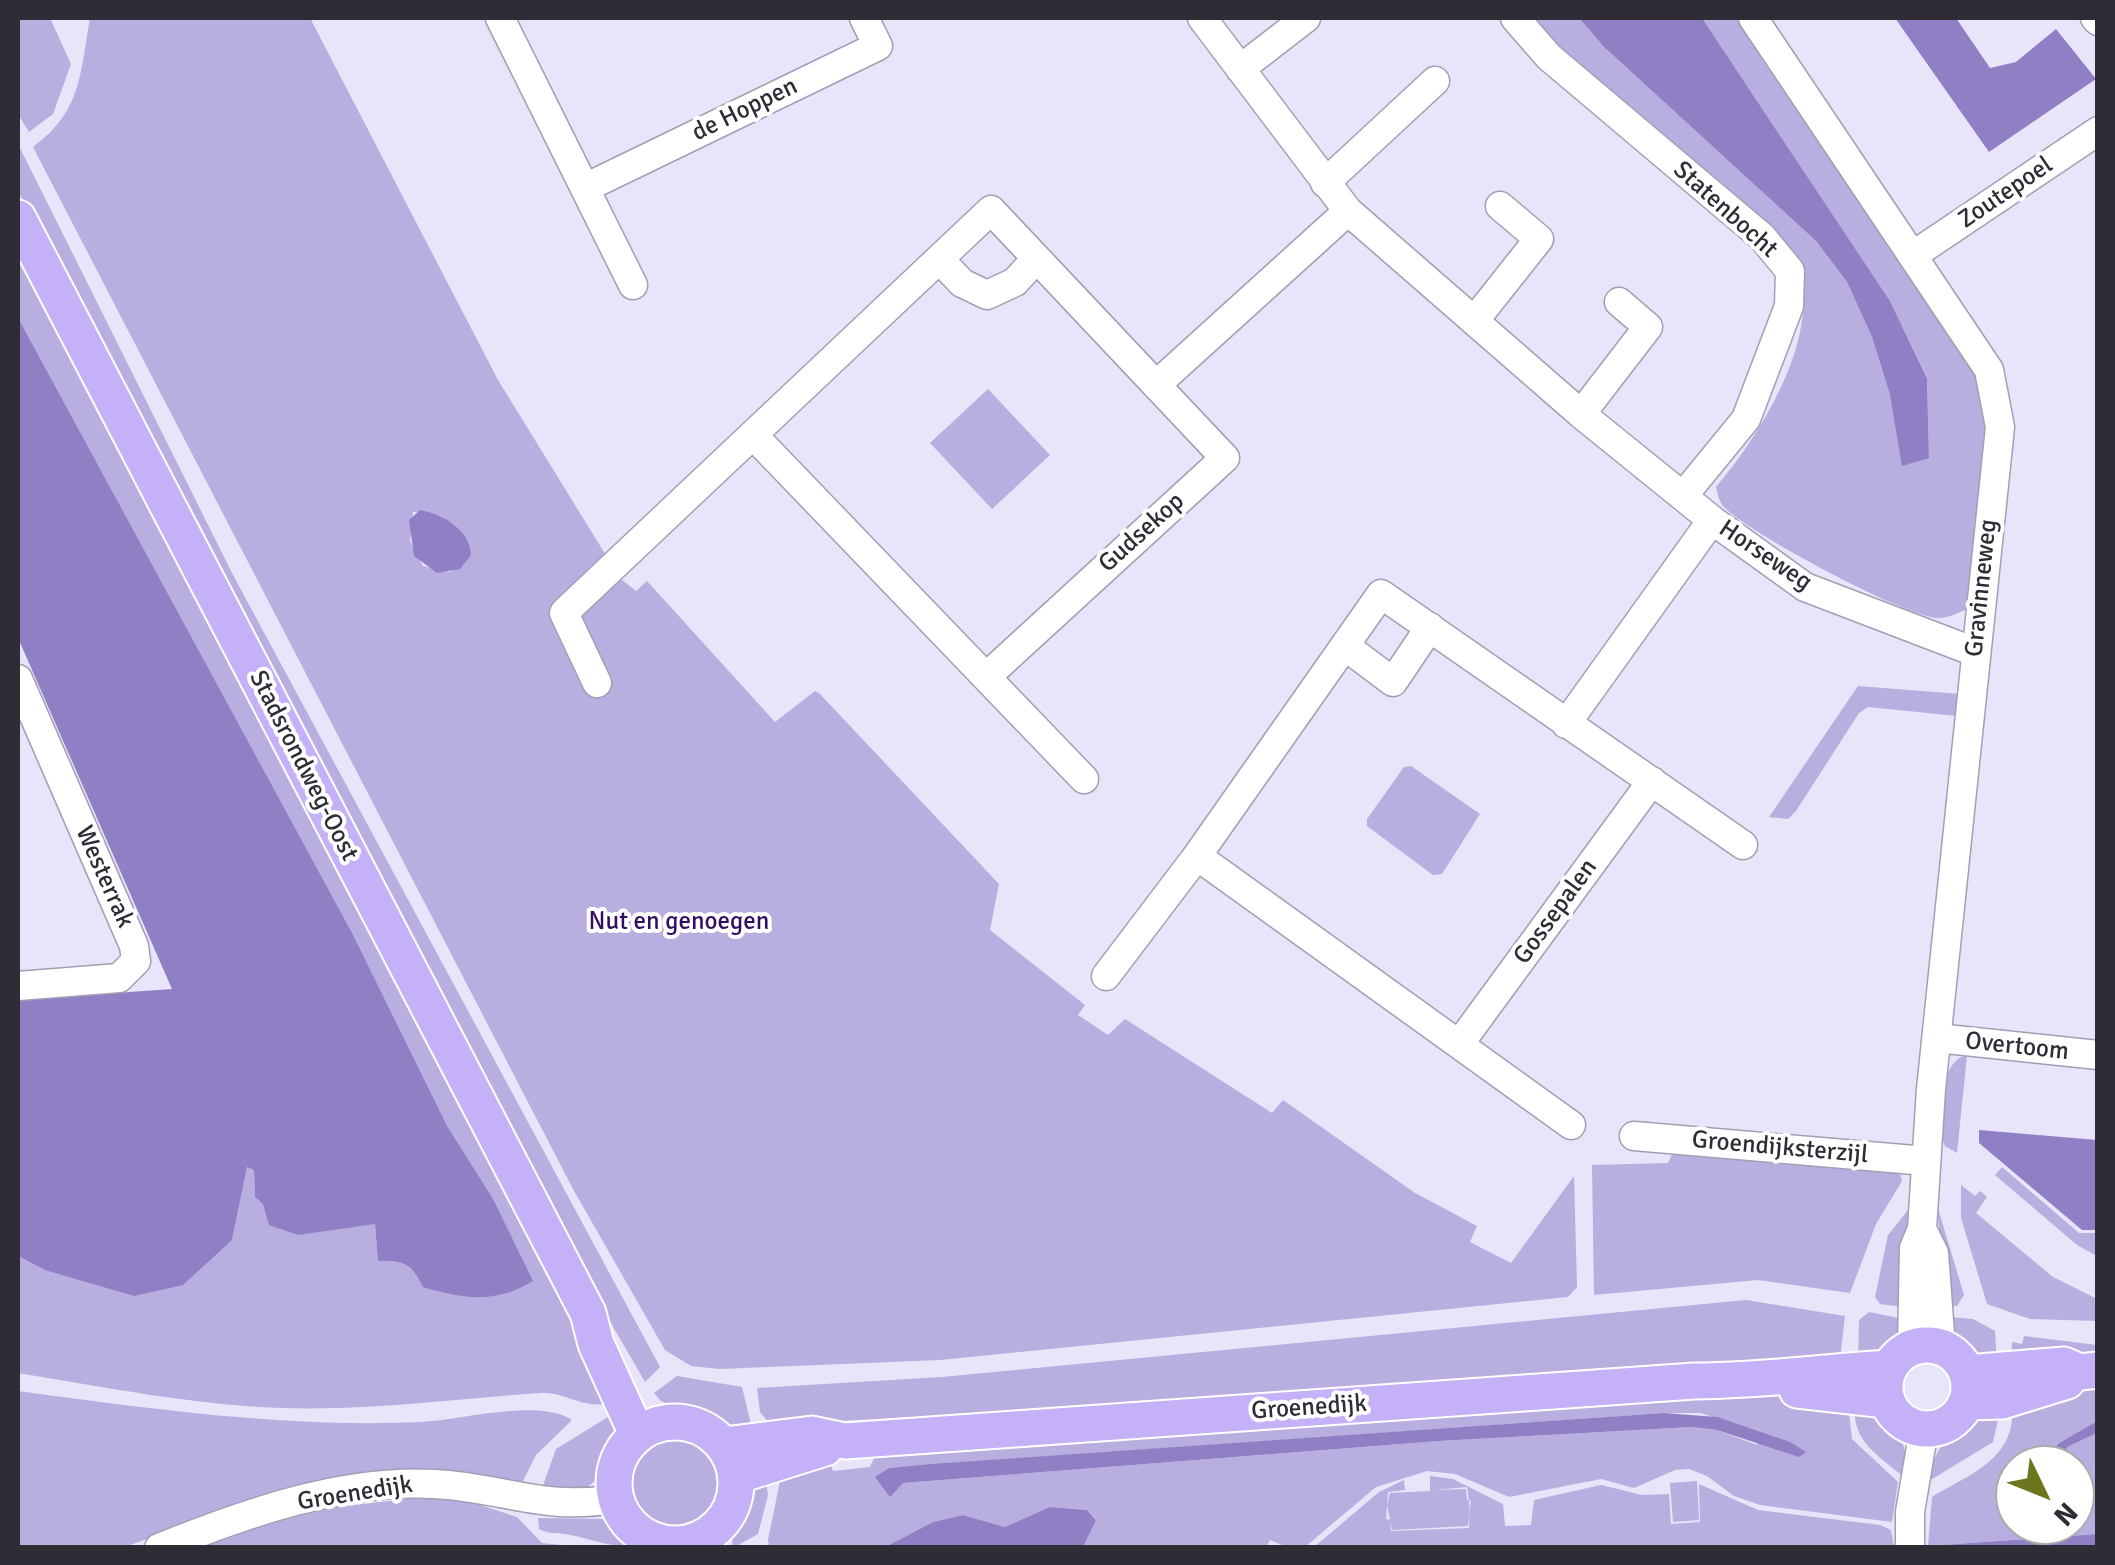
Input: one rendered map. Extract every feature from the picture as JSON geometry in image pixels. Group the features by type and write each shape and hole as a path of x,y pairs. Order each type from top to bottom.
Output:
{"main road":[{"name":"Stadsrondweg-Oost","path":"18,218 588,1313 611,1338 651,1428"},
{"path":"1966,1388 1949,1423 1924,1429 1908,1425 1907,1366 1952,1353 1966,1388 2002,1402 2089,1371"},
{"name":"Groenedijk","path":"730,1461 845,1441 1694,1381 1774,1380 1798,1372 1907,1366"},
{"path":"698,1426 730,1461 732,1505 707,1541 664,1543 638,1532 616,1499 613,1484 619,1456 651,1428 698,1426"}],"street":[{"path":"500,18 632,285"},
{"name":"de Hoppen","path":"585,188 878,46 864,18"},
{"name":"Horseweg","path":"1202,18 1348,211 1581,414 1712,520 1805,588 1975,652"},
{"path":"1240,70 1306,18"},
{"name":"Statenbocht","path":"1515,18 1549,57 1762,238 1790,271 1789,306 1746,419 1683,496"},
{"name":"Gravinneweg","path":"1752,18 1989,370 2000,427 1926,1160 1922,1229 1934,1253 1907,1366"},
{"path":"1325,183 1435,81"},
{"name":"Zoutepoel","path":"1914,254 2098,132"},
{"path":"1474,320 1539,239 1500,206"},
{"name":"Gudsekop","path":"596,682 564,614 991,210 1225,458 986,677"},
{"path":"1156,385 1348,211"},
{"path":"940,260 962,283 987,295 1015,282 1035,260"},
{"path":"1581,414 1648,327 1620,302"},
{"path":"752,435 1084,779"},
{"path":"1566,724 1712,520"},
{"path":"1106,976 1197,856 1381,594 1744,845"},
{"path":"1345,646 1392,682 1430,628"},
{"name":"Westerrak","path":"18,679 134,946 136,961 118,978 18,986"},
{"name":"Gossepalen","path":"1460,1043 1652,781"},
{"path":"1197,856 1571,1126"},
{"name":"Overtoom","path":"1937,1038 2098,1055"},
{"name":"Groendijksterzijl","path":"1634,1136 1926,1160"},
{"path":"1910,1547 1910,1512 1924,1429"},
{"name":"Groenedijk","path":"159,1548 307,1499 396,1484 470,1488 549,1504 616,1499"}],"green space":[{"path":"18,18 50,18 71,64 53,114 29,132 18,114"},
{"name":"Nut en genoegen","path":"90,18 310,18 498,380 607,557 562,605 552,604 557,626 578,618 621,579 636,591 647,581 775,722 815,691 819,693 999,884 990,930 1085,1005 1078,1015 1108,1035 1125,1019 1272,1113 1283,1100 1415,1193 1477,1226 1470,1242 1511,1263 1574,1176 1577,1287 1568,1297 940,1360 719,1369 691,1366 665,1350 573,1189 33,147 61,120 70,105","holes":["413,512 443,518 465,536 471,555 450,572 423,566 410,541"]},
{"path":"1527,18 1579,18 1604,47 1816,241 1847,282 1872,337 1890,395 1929,458 1927,377 1890,301 1702,18 1740,18 1980,377 1986,435 1967,609 1937,618 1893,603 1794,553 1723,506 1716,487 1771,406 1798,341 1803,309 1801,278 1790,250 1607,98"},
{"path":"18,144 233,575 660,1367 645,1382 541,1202 18,191"},
{"path":"18,245 577,1324 605,1404 539,1393 378,1406 281,1408 182,1399 18,1373 18,1256 45,1270 232,1240 247,1167 254,1169 255,1197 375,1224 378,1260 401,1260 415,1268 18,350"},
{"path":"988,389 1050,455 992,509 930,443"},
{"path":"1858,686 1960,694 1957,716 1868,707 1859,713 1796,811 1788,819 1769,817"},
{"path":"1411,766 1480,814 1442,874 1433,875 1367,826 1367,819 1404,767"},
{"path":"1967,1055 1957,1153 1945,1146 1941,1137 1942,1102 1951,1067"},
{"path":"1673,1152 1899,1171 1902,1181 1876,1224 1850,1293 1758,1280 1594,1295 1592,1165 1668,1163"},
{"path":"2002,1167 2079,1233 2097,1233 2097,1256 2077,1245 1995,1175"},
{"path":"1961,1185 1975,1196 1980,1191 1987,1197 1976,1213 2053,1277 2097,1299 2097,1321 2030,1319 1987,1304 1961,1218"},
{"path":"1937,1205 1964,1295 1957,1306 1946,1305"},
{"path":"1908,1210 1905,1307 1880,1304 1875,1297 1888,1235"},
{"path":"1746,1300 1845,1316 1840,1359 1174,1404 800,1423 769,1423 760,1412 757,1388 942,1377"},
{"path":"1869,1312 1903,1319 1901,1329 1889,1349 1858,1362 1859,1320"},
{"path":"1949,1317 1973,1319 1995,1331 1997,1364 1964,1349"},
{"path":"2024,1336 2097,1345 2097,1355 2011,1364 2012,1342 2022,1344"},
{"path":"677,1376 742,1387 753,1433 732,1431 661,1401 654,1393"},
{"path":"2097,1385 2097,1421 2057,1445 2003,1445 2011,1425 2012,1407"},
{"path":"18,1391 219,1416 320,1422 422,1422 521,1410 558,1414 572,1420 536,1455 521,1485 466,1474 390,1469 281,1492 124,1547 18,1547"},
{"path":"1762,1394 1848,1404 1852,1439 1898,1482 1892,1522 1760,1505 1734,1496 1707,1476 1689,1469 1675,1470 1634,1488 1601,1479 1509,1497 1455,1474 1427,1471 1376,1487 1305,1547 1287,1547 1270,1540 1266,1548 1083,1547 1096,1519 1087,1510 1051,1507 1005,1527 963,1515 933,1522 889,1545 769,1547 781,1476 831,1465 833,1471 870,1467 876,1454 910,1448","holes":["1701,1413 1758,1433 1757,1445 1717,1430 1692,1427 1439,1441 903,1483 894,1489 889,1468"]},
{"path":"1855,1406 1880,1416 1897,1431 1905,1451 1904,1477 1862,1439"},
{"path":"2000,1411 1993,1442 1929,1481 1937,1454 1952,1434 1973,1420"},
{"path":"616,1412 614,1445 600,1477 582,1489 541,1491 556,1449"},
{"path":"2097,1433 2097,1541 2095,1445 2071,1445"},
{"path":"674,1436 699,1444 711,1456 719,1481 711,1506 699,1518 674,1526 649,1518 637,1506 629,1481 637,1456 649,1444"},
{"path":"1995,1455 1995,1541 1928,1546 1932,1497"},
{"path":"1430,1476 1453,1479 1503,1504 1505,1526 1531,1525 1534,1500 1601,1485 1642,1495 1669,1494 1671,1524 1700,1522 1699,1484 1758,1510 1880,1525 1891,1530 1894,1547 1314,1547 1379,1492 1404,1480 1405,1490 1388,1492 1387,1505 1390,1493 1430,1491","holes":["1470,1513 1469,1528 1391,1531 1390,1520 1392,1530 1468,1526"]},
{"path":"765,1477 768,1495 758,1534 733,1548 739,1508"},
{"path":"1697,1481 1699,1520 1673,1522 1670,1483"},
{"path":"425,1497 462,1499 517,1517 542,1543 580,1547 190,1548 310,1510"},
{"path":"538,1518 604,1519 650,1547 618,1546 547,1532 539,1529"}],"shaded area":[{"path":"1579,18 1702,18 1890,301 1927,378 1929,458 1902,466 1890,395 1872,337 1847,282 1816,241 1604,47"},
{"path":"1895,18 1956,18 1990,68 2016,62 2056,29 2096,79 1989,152"},
{"path":"18,318 352,933 447,1126 493,1199 533,1281 506,1293 479,1297 423,1287 406,1265 378,1261 375,1224 298,1235 269,1225 263,1204 255,1197 254,1170 247,1167 232,1240 183,1285 134,1296 45,1270 18,1256 18,1000 172,989 18,638"},
{"path":"420,510 438,515 466,538 471,555 460,569 437,573 414,556 409,520"},
{"path":"1979,1130 2097,1140 2097,1230 2082,1230 1979,1143"},
{"path":"1664,1413 1717,1417 1790,1442 1806,1452 1799,1457 1717,1430 1692,1427 1439,1441 903,1483 890,1497 875,1477 889,1468 932,1464"},
{"path":"2097,1421 2097,1433 2071,1445 2059,1443"},
{"path":"1050,1507 1087,1510 1096,1520 1083,1547 872,1547 889,1545 933,1522 963,1515 1005,1527"},
{"path":"2095,1534 2097,1547 1928,1547 1995,1541 1995,1545 2095,1545"}]}
